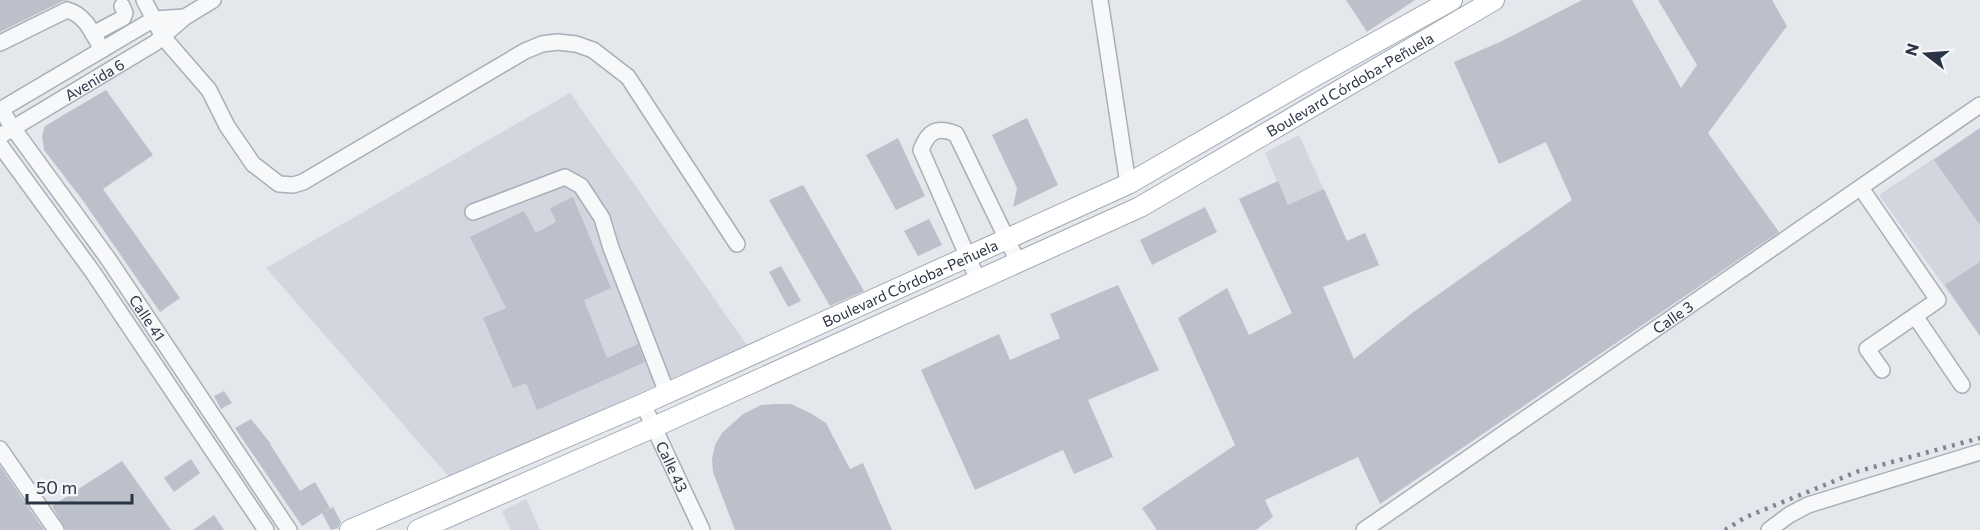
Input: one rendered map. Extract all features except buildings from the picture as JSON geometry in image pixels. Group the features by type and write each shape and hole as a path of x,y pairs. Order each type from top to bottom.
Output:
{"main road":[{"name":"Boulevard Córdoba-Peñuela","path":"350,530 643,404 1128,184 1312,77 1452,0"},
{"name":"Boulevard Córdoba-Peñuela","path":"418,530 654,427 1140,207 1494,0"},
{"path":"1128,184 1140,207"}],"street":[{"path":"144,0 163,37 209,90 227,126 253,164 273,180 285,185 303,182 525,51 542,44 557,42 584,47 608,61 628,77 737,244"},
{"name":"Avenida 6","path":"6,132 163,37 184,17 213,0"},
{"path":"1100,0 1128,184"},
{"path":"93,34 123,18 125,13 122,6"},
{"path":"0,43 67,10 78,14 102,50"},
{"name":"Avenida 6","path":"1,109 154,20 184,17"},
{"name":"Calle 3","path":"1364,530 1980,105"},
{"name":"Calle 41","path":"1,109 6,132 109,260 289,530"},
{"path":"978,280 921,150 925,139 933,132 945,129 956,134 1018,262"},
{"name":"Calle 41","path":"0,145 92,271 266,530"},
{"path":"473,212 565,177 581,186 602,218 667,393"},
{"path":"1861,188 1938,300 1867,349 1882,370"},
{"path":"92,271 109,260"},
{"path":"1915,316 1962,385"},
{"name":"Calle 43","path":"643,404 702,530"},
{"path":"200,429 217,419"},
{"path":"0,449 56,530"},
{"path":"1769,530 1789,515 1808,505 1980,452"}],"shaded area":[{"path":"570,93 747,345 450,478 266,268"},
{"path":"1980,128 1980,336 1879,195"},
{"path":"1299,135 1347,241 1365,233 1379,265 1323,287 1265,153"},
{"path":"526,499 540,530 511,530 502,511"}],"railway":[{"path":"1725,530 1746,517 1859,471 1980,438"}]}
